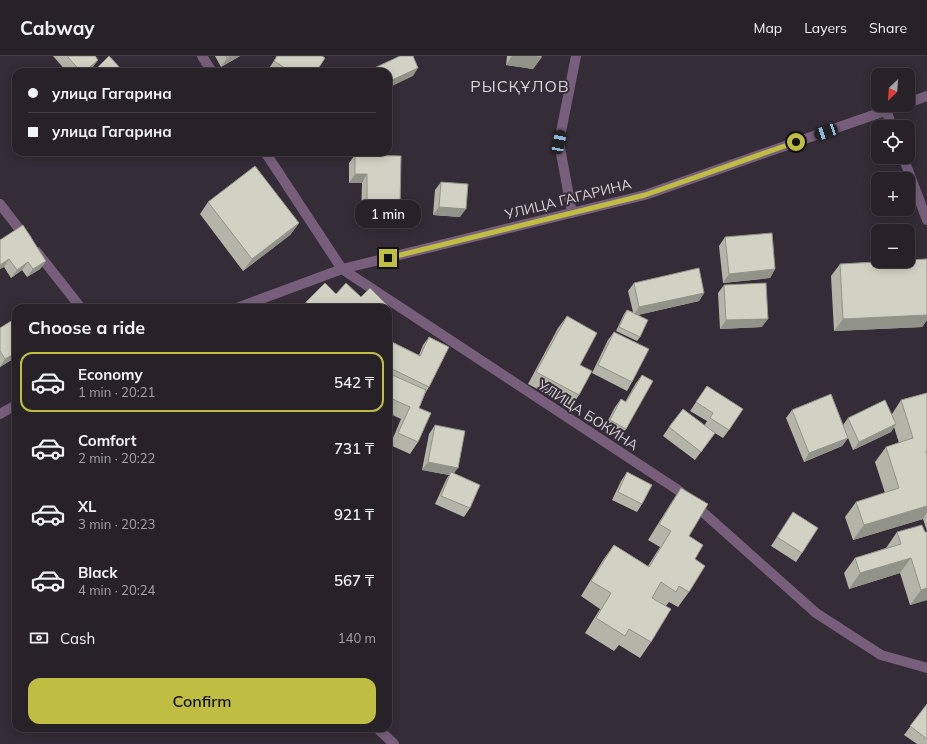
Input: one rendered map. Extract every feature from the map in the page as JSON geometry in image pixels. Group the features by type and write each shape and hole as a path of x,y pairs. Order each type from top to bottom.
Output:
{"street":[{"path":"202,56 210,68"},
{"path":"572,213 559,142 576,56"},
{"path":"915,100 927,96"},
{"name":"УЛИЦА ГАГАРИНА","path":"248,304 342,269 645,195 880,112"},
{"name":"УЛИЦА БОКИНА","path":"268,156 342,269 678,490 816,613 881,655 927,668"},
{"path":"906,164 927,220"},
{"path":"0,204 78,304"},
{"path":"0,414 12,407"},
{"path":"381,732 394,744"}],"building":[{"path":"67,56 95,56 98,60 89,68 78,68"},
{"path":"109,56 120,68 97,68"},
{"path":"277,56 322,56 325,58 319,68 285,68 274,61"},
{"path":"400,56 413,56 418,68 392,80 392,68 374,68"},
{"path":"355,156 401,156 400,208 367,207 367,174 355,174"},
{"path":"255,166 299,223 252,259 208,202"},
{"path":"441,182 468,184 466,209 439,207"},
{"path":"23,225 46,261 33,269 28,262 17,270 9,259 0,265 0,240"},
{"path":"772,233 775,269 729,274 725,237"},
{"path":"927,259 927,315 843,319 840,264 871,262 871,268 915,268 915,260"},
{"path":"699,268 704,293 639,307 634,283"},
{"path":"325,283 336,294 346,283 361,297 370,288 386,304 308,304 306,302"},
{"path":"766,283 768,319 726,320 724,285"},
{"path":"627,310 648,320 640,337 619,327"},
{"path":"567,316 597,333 580,365 592,371 579,395 536,372"},
{"path":"12,320 12,355 5,359 0,351 0,328"},
{"path":"614,332 649,349 632,382 598,365"},
{"path":"429,337 449,347 429,387 392,369 392,342 420,356"},
{"path":"392,375 426,390 419,408 431,413 418,442 398,433 410,407 392,399"},
{"path":"642,375 653,381 626,429 610,420 621,399 626,402"},
{"path":"707,386 743,409 729,430 710,418 713,413 696,402"},
{"path":"927,393 927,506 864,525 856,502 899,488 886,447 913,438 901,400"},
{"path":"831,394 848,438 809,453 792,410"},
{"path":"885,400 896,424 859,442 848,418"},
{"path":"683,409 715,433 701,452 669,427"},
{"path":"435,425 465,431 458,468 428,462"},
{"path":"451,472 480,485 470,508 441,496"},
{"path":"627,472 652,485 642,504 618,492"},
{"path":"681,488 708,504 689,536 703,545 695,559 705,566 689,592 679,586 676,592 661,582 652,598 671,609 651,642 629,629 625,636 596,618 611,593 591,581 614,545 649,567 671,531 659,524"},
{"path":"793,512 818,528 802,553 777,537"},
{"path":"922,525 925,532 927,532 927,588 921,590 911,558 860,573 855,558 901,544 897,532"},
{"path":"927,704 927,739 910,726"}],"district":[{"name":"РЫСҚҰЛОВ","path":"520,86"}],"route":[{"path":"388,258 645,195 796,142"}]}
